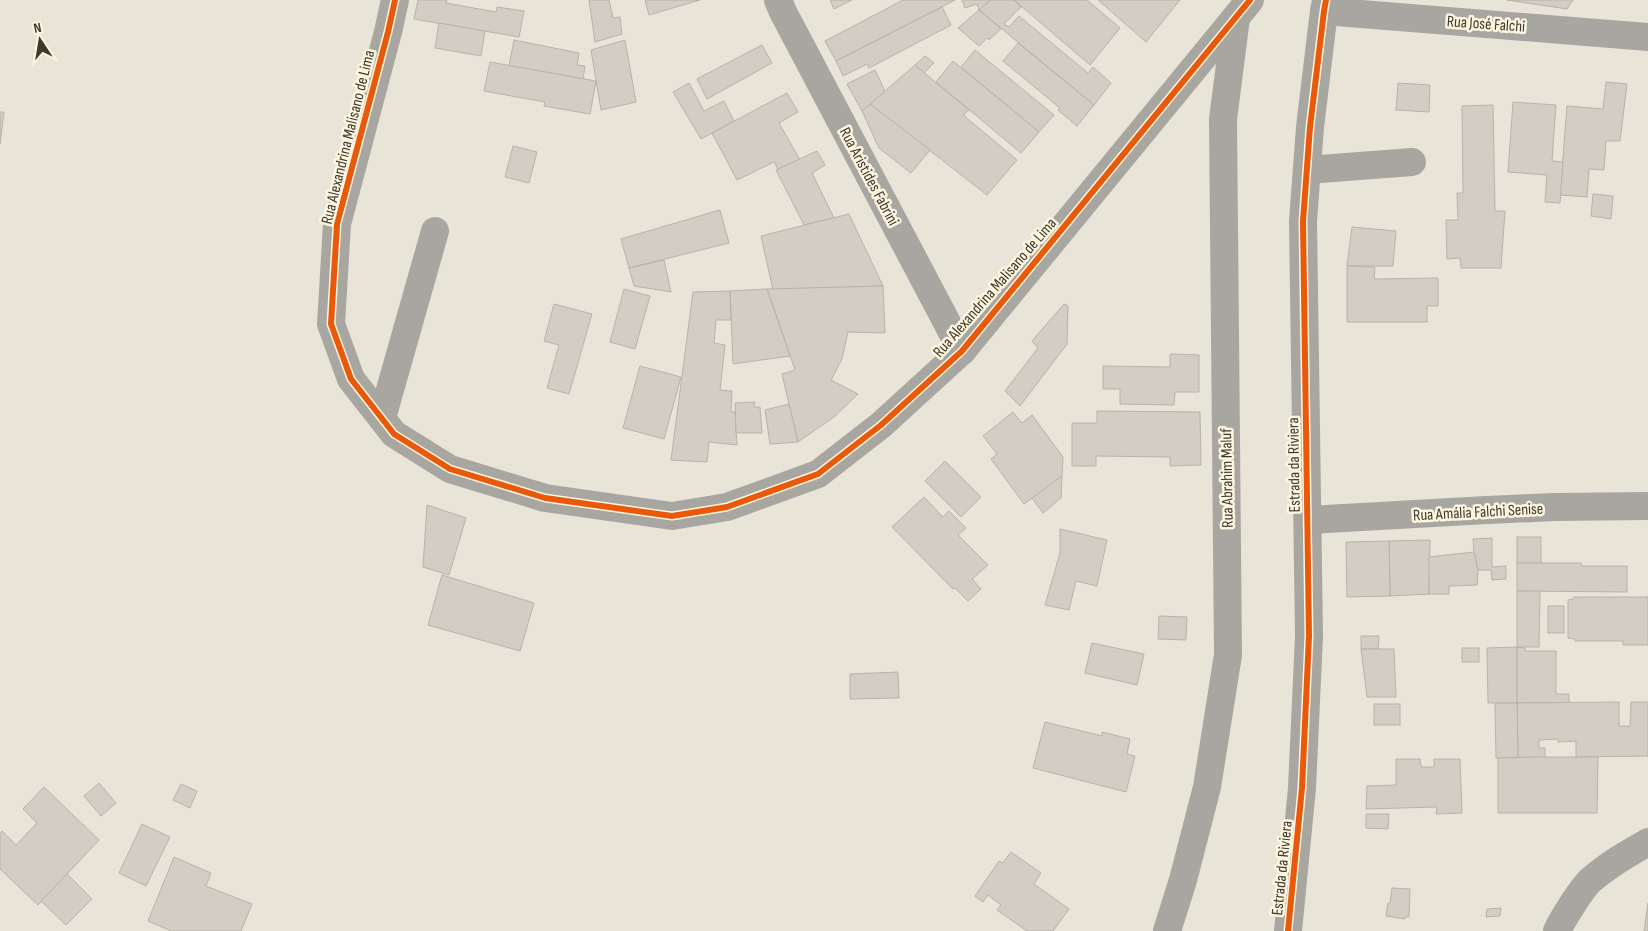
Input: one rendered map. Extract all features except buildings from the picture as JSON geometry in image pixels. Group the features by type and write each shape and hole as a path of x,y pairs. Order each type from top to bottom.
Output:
{"street":[{"name":"Rua Alexandrina Malisano de Lima","path":"395,0 336,224 331,324 351,379 394,434 450,469 545,498 672,516 727,507 818,474 881,425 962,350 1243,9"},
{"name":"Rua Aristides Fabrini","path":"778,0 962,350"},
{"name":"Rua José Falchi","path":"1325,5 1648,37"},
{"name":"Estrada da Riviera","path":"1288,931 1302,788 1309,636 1303,221 1310,127 1325,5"},
{"name":"Rua Abrahim Maluf","path":"1167,931 1183,880 1207,787 1228,655 1223,119 1243,9"},
{"path":"1307,170 1412,162"},
{"path":"382,418 435,231"},
{"name":"Rua Amália Falchi Senise","path":"1308,520 1554,507 1648,506"},
{"path":"1557,931 1590,880 1628,853 1648,842"}],"cycle path":[{"path":"395,0 337,224 331,324 351,379 394,434 450,469 545,498 672,516 727,507 818,474 881,425 962,351 1250,0"},
{"path":"1288,931 1302,788 1309,636 1303,221 1310,127 1326,0"}]}
